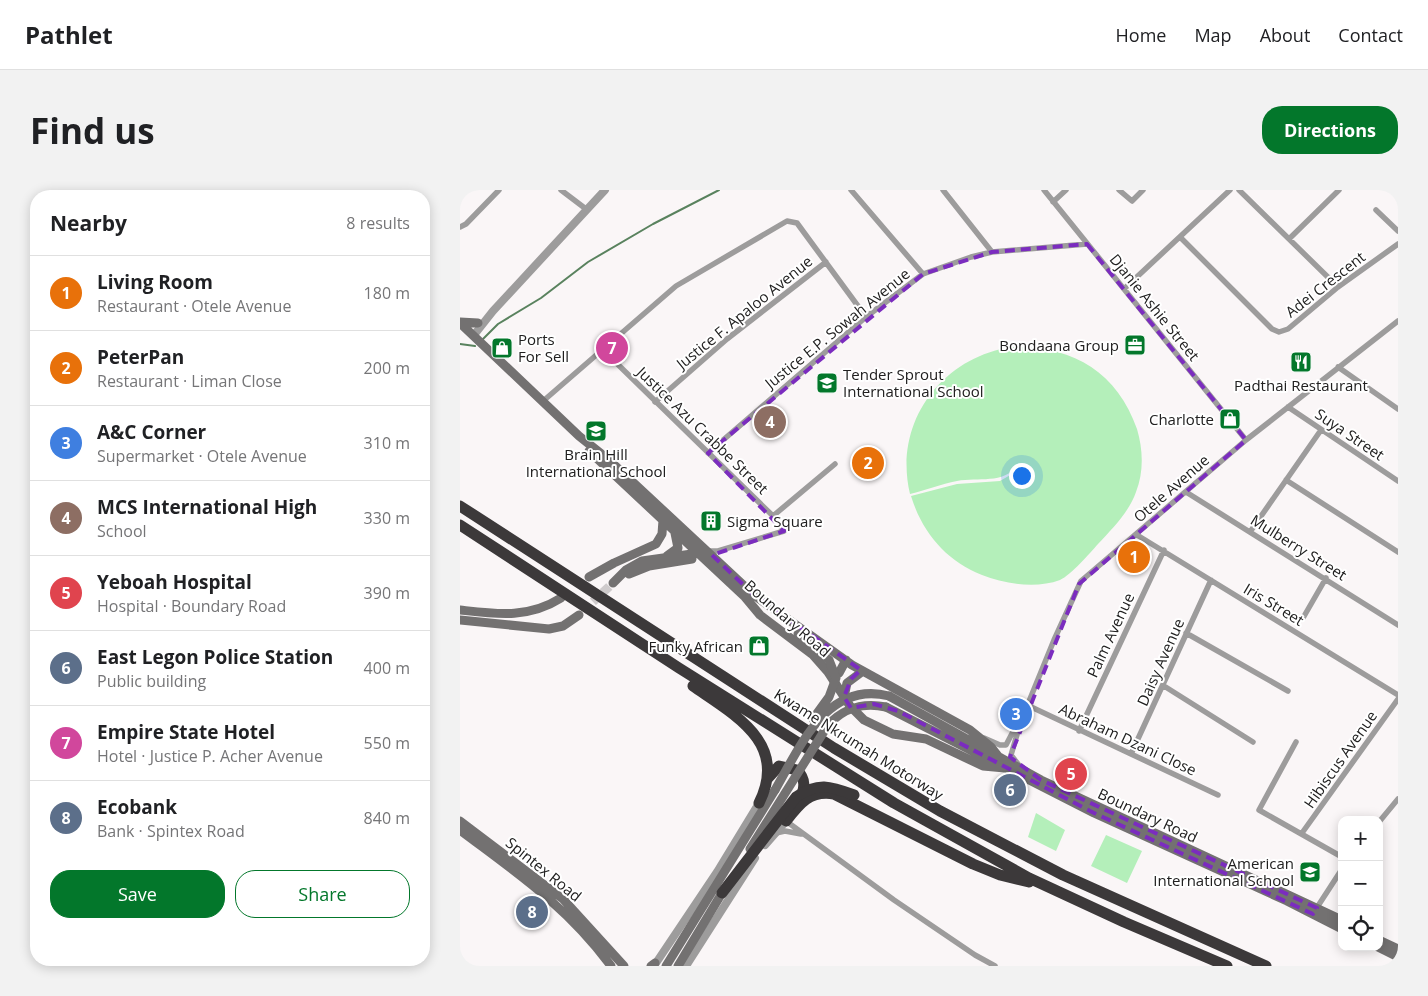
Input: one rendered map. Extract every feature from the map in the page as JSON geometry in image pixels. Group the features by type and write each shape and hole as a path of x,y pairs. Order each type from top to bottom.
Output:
{"highway":[{"name":"Kwame Nkrumah Motorway","path":"460,506 826,742 940,812 1063,875 1266,966"},
{"name":"Kwame Nkrumah Motorway","path":"460,525 894,804 962,842 1050,887 1227,966"},
{"path":"593,612 617,634 682,678 744,724 763,747 769,769 768,778 759,802"},
{"path":"768,778 779,766 790,767 801,774 804,790 795,810"},
{"path":"722,893 796,797 809,789 821,786 835,788 854,795 947,851"},
{"path":"786,821 807,798 815,794 834,794 947,851 1000,875 1050,887"}],"main road":[{"path":"460,322 479,325 475,336"},
{"name":"Boundary Road","path":"460,322 542,402 609,460 707,554 754,595 863,671 970,730 991,747 998,756"},
{"name":"Boundary Road","path":"579,436 587,449 663,520 707,554 714,571 745,597 760,615 813,655 828,672 844,697 858,714 876,727 892,734 926,739 983,766 1005,768"},
{"path":"589,577 614,563 656,544 662,534 663,520"},
{"path":"662,558 678,548 678,540 674,530"},
{"path":"707,554 680,562 649,566 616,580 633,565 662,558 707,554"},
{"path":"680,562 696,564 714,571"},
{"path":"666,966 810,729 809,723 830,696 836,678 829,660 798,634 745,597"},
{"path":"460,610 507,615 519,614 545,608 561,598"},
{"path":"460,620 542,630 563,626 579,614"},
{"path":"828,672 839,672 846,660"},
{"path":"844,697 847,683 863,671"},
{"name":"Boundary Road","path":"810,729 832,706 845,699 860,694 889,696 1024,771 1315,911 1338,926"},
{"name":"Boundary Road","path":"722,893 828,726 838,715 850,708 874,704 898,711 1094,813 1315,911 1338,919"},
{"name":"Spintex Road","path":"460,821 558,894 599,936 624,966"},
{"name":"Spintex Road","path":"460,830 548,896 611,966"},
{"path":"678,966 722,893"},
{"path":"1383,942 1398,950"},
{"path":"1383,950 1398,957"},
{"path":"601,954 606,966"}],"street":[{"path":"460,227 466,224 499,190"},
{"path":"561,190 586,208"},
{"path":"475,336 479,325 586,208 605,190"},
{"path":"851,190 923,274"},
{"path":"943,190 992,252"},
{"name":"Djanie Ashie Street","path":"1044,190 1246,440"},
{"path":"1053,202 1066,190"},
{"path":"1120,190 1132,201 1143,190"},
{"path":"1125,288 1181,238 1230,190"},
{"path":"1239,190 1338,287"},
{"path":"1289,239 1339,190"},
{"path":"1376,210 1398,232"},
{"path":"542,402 676,286 787,221 797,223 866,317"},
{"name":"Adei Crescent","path":"1181,238 1230,289 1272,329 1279,332 1288,329 1338,287 1398,244"},
{"name":"Justice E.P. Sowah Avenue","path":"708,453 866,317 923,274 971,256 992,252 1087,244"},
{"name":"Justice F. Apaloo Avenue","path":"655,402 727,339 826,262"},
{"name":"Otele Avenue","path":"1024,771 1010,755 1027,705 1079,584 1095,567 1137,535 1246,440 1398,321"},
{"name":"Justice Azu Crabbe Street","path":"602,349 773,516 784,531 707,554"},
{"path":"1338,367 1398,409"},
{"name":"Suya Street","path":"1288,407 1398,481"},
{"path":"1250,532 1321,430"},
{"path":"773,516 835,464"},
{"path":"1286,480 1398,552"},
{"name":"Mulberry Street","path":"1186,492 1326,578 1398,625"},
{"name":"Iris Street","path":"1137,535 1398,695"},
{"name":"Palm Avenue","path":"1079,731 1164,550"},
{"path":"1303,618 1326,578"},
{"name":"Daisy Avenue","path":"1131,754 1164,686 1211,580"},
{"path":"1186,633 1288,691"},
{"path":"1164,686 1253,742"},
{"name":"Hibiscus Avenue","path":"1302,833 1398,699"},
{"name":"Abraham Dzani Close","path":"1027,705 1218,795"},
{"name":"Otele Avenue","path":"970,730 1002,746 1011,740 1017,724 1021,721"},
{"path":"1296,742 1259,810 1338,855"},
{"path":"1383,817 1398,799"},
{"path":"654,965 717,872 759,802"},
{"path":"686,966 742,878 762,849 786,821 894,900 995,966"},
{"path":"776,833 794,832 808,836"},
{"path":"1315,911 1338,875"}],"highlighted area":[{"path":"1087,244 1246,440 1079,584 1010,757 1041,780 1317,908 1313,914 1094,813 898,711 874,704 851,708 844,697 851,679 861,670 754,595 712,555 784,531 708,453 923,274 992,252"}],"green space":[{"path":"1011,347 1053,351 1072,357 1104,377 1117,391 1128,409 1141,444 1142,460 1139,484 1125,513 1069,574 1051,583 1031,585 1001,581 982,575 957,562 937,544 929,533 911,496 957,484 1000,481 1017,471 1019,474 1025,473 1027,468 1024,464 1019,464 1013,471 999,478 957,481 910,494 907,468 909,443 916,419 928,398 944,380 963,365 986,354"},
{"path":"1036,813 1065,830 1056,851 1028,837"},
{"path":"1106,835 1142,851 1127,883 1091,866"}],"waterway":[{"path":"483,339 498,324 541,298 588,262 653,224 719,190"},
{"path":"460,344 475,346"}],"tunnel":[{"path":"583,611 613,583"}],"place":[{"name":"Bondaana Group","path":"1135,345"},
{"name":"Ports For Sell","path":"502,348"},
{"name":"Empire State Hotel","path":"612,348"},
{"name":"Padthai Restaurant","path":"1301,362"},
{"name":"Tender Sprout International School","path":"827,383"},
{"name":"Charlotte","path":"1230,419"},
{"name":"MCS International High","path":"770,422"},
{"name":"Brain Hill International School","path":"596,431"},
{"name":"PeterPan","path":"868,463"},
{"name":"Sigma Square","path":"711,521"},
{"name":"Living Room","path":"1134,557"},
{"name":"Funky African","path":"759,646"},
{"name":"A&C Corner","path":"1016,714"},
{"name":"Yeboah Hospital","path":"1071,774"},
{"name":"East Legon Police Station","path":"1010,790"},
{"name":"American International School","path":"1310,872"},
{"name":"Ecobank","path":"532,912"}]}
